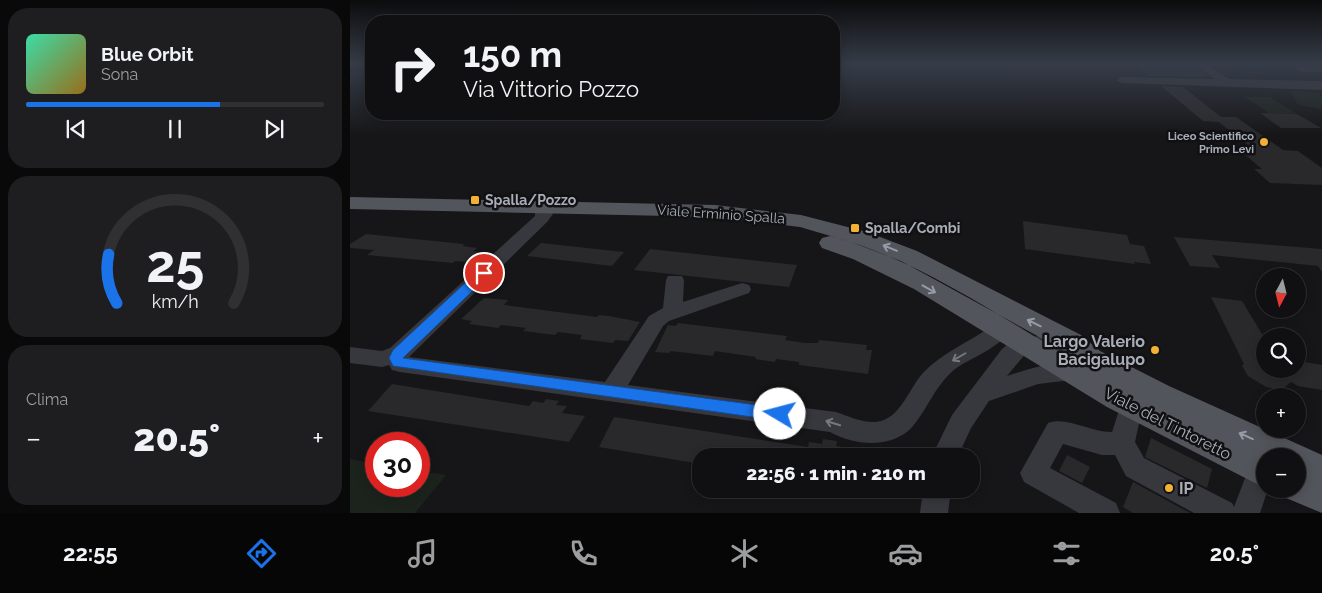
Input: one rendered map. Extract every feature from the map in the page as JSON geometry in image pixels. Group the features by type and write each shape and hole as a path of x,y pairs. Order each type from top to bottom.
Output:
{"main road":[{"name":"Viale Erminio Spalla","path":"350,203 731,225 807,236 842,247 882,264 1022,344 1081,365"},
{"name":"Viale Erminio Spalla","path":"350,216 736,212 790,219 870,240 916,260 992,302 1071,342 1081,365"},
{"name":"Viale del Tintoretto","path":"1081,365 1131,405 1256,467"},
{"name":"Viale del Tintoretto","path":"1081,365 1272,448"},
{"path":"1306,463 1322,470"},
{"path":"1306,490 1322,497"}],"street":[{"path":"350,355 382,359 398,354 542,213"},
{"path":"673,312 675,280"},
{"path":"611,392 656,321 673,312 742,289"},
{"path":"398,354 396,358 400,364 836,422 852,430 878,432 893,428 906,418 926,384 940,370 1000,330"},
{"path":"949,448 960,422 983,394 1010,355 1022,344"},
{"path":"983,394 1037,375 1081,365"},
{"path":"1131,405 1122,443 1135,467 1222,513"},
{"path":"1106,513 1033,472 1057,431 1102,444 1122,443"},
{"path":"1246,513 1256,488"},
{"path":"934,513 936,498"}],"shaded area":[{"path":"1290,90 1319,93 1322,98 1322,109 1298,105"},
{"path":"1244,97 1270,97 1297,114 1269,113"},
{"path":"350,459 365,462 365,497 428,497 415,513 350,513"},
{"path":"430,473 446,475 430,495"}],"building":[{"path":"1163,88 1184,88 1221,117 1236,117 1283,150 1298,151 1322,168 1322,185 1270,183 1254,169 1262,169 1238,149 1254,150 1219,122 1203,121"},
{"path":"1260,113 1297,114 1321,128 1281,128"},
{"path":"1023,221 1127,235 1130,244 1144,246 1151,264 1134,262 1135,264 1025,249"},
{"path":"366,234 464,244 463,246 477,248 473,251 479,252 467,262 455,261 453,263 367,255 374,250 350,248 350,244"},
{"path":"1174,237 1322,249 1322,272 1318,266 1212,255 1220,268 1190,266"},
{"path":"541,243 624,252 612,266 527,256"},
{"path":"650,249 797,265 789,287 634,270"},
{"path":"1211,297 1242,301 1258,328 1256,328 1256,378 1306,378 1306,362 1322,365 1322,390 1298,386 1291,382 1284,388 1266,387 1248,376 1242,366 1244,364"},
{"path":"484,298 508,300 504,305 597,317 599,315 609,316 640,322 628,341 615,340 613,343 580,339 582,335 558,332 555,335 523,331 526,328 501,325 498,328 469,324 472,321 461,319"},
{"path":"678,323 787,336 785,340 805,343 818,343 819,340 867,345 866,350 872,350 868,374 799,365 799,362 776,359 775,362 755,359 756,357 715,351 713,356 671,351 669,353 655,352 668,325 676,326"},
{"path":"392,384 529,406 533,401 543,403 546,399 559,401 556,405 567,406 562,413 585,416 569,442 368,411"},
{"path":"614,417 808,447 809,442 822,444 823,439 837,441 836,446 848,448 692,448 692,462 599,447"},
{"path":"1151,438 1212,469 1207,488 1145,457"},
{"path":"1067,455 1090,467 1082,483 1059,471"},
{"path":"1133,482 1190,513 1133,513 1123,507"}],"place":[{"name":"Liceo Scientifico Primo Levi","path":"1264,142"},
{"name":"Spalla/Pozzo","path":"475,200"},
{"name":"Spalla/Combi","path":"855,228"},
{"name":"Largo Valerio Bacigalupo","path":"1155,350"},
{"name":"IP","path":"1169,488"}],"route":[{"path":"484,273 398,354 396,358 398,363 780,414"}]}
